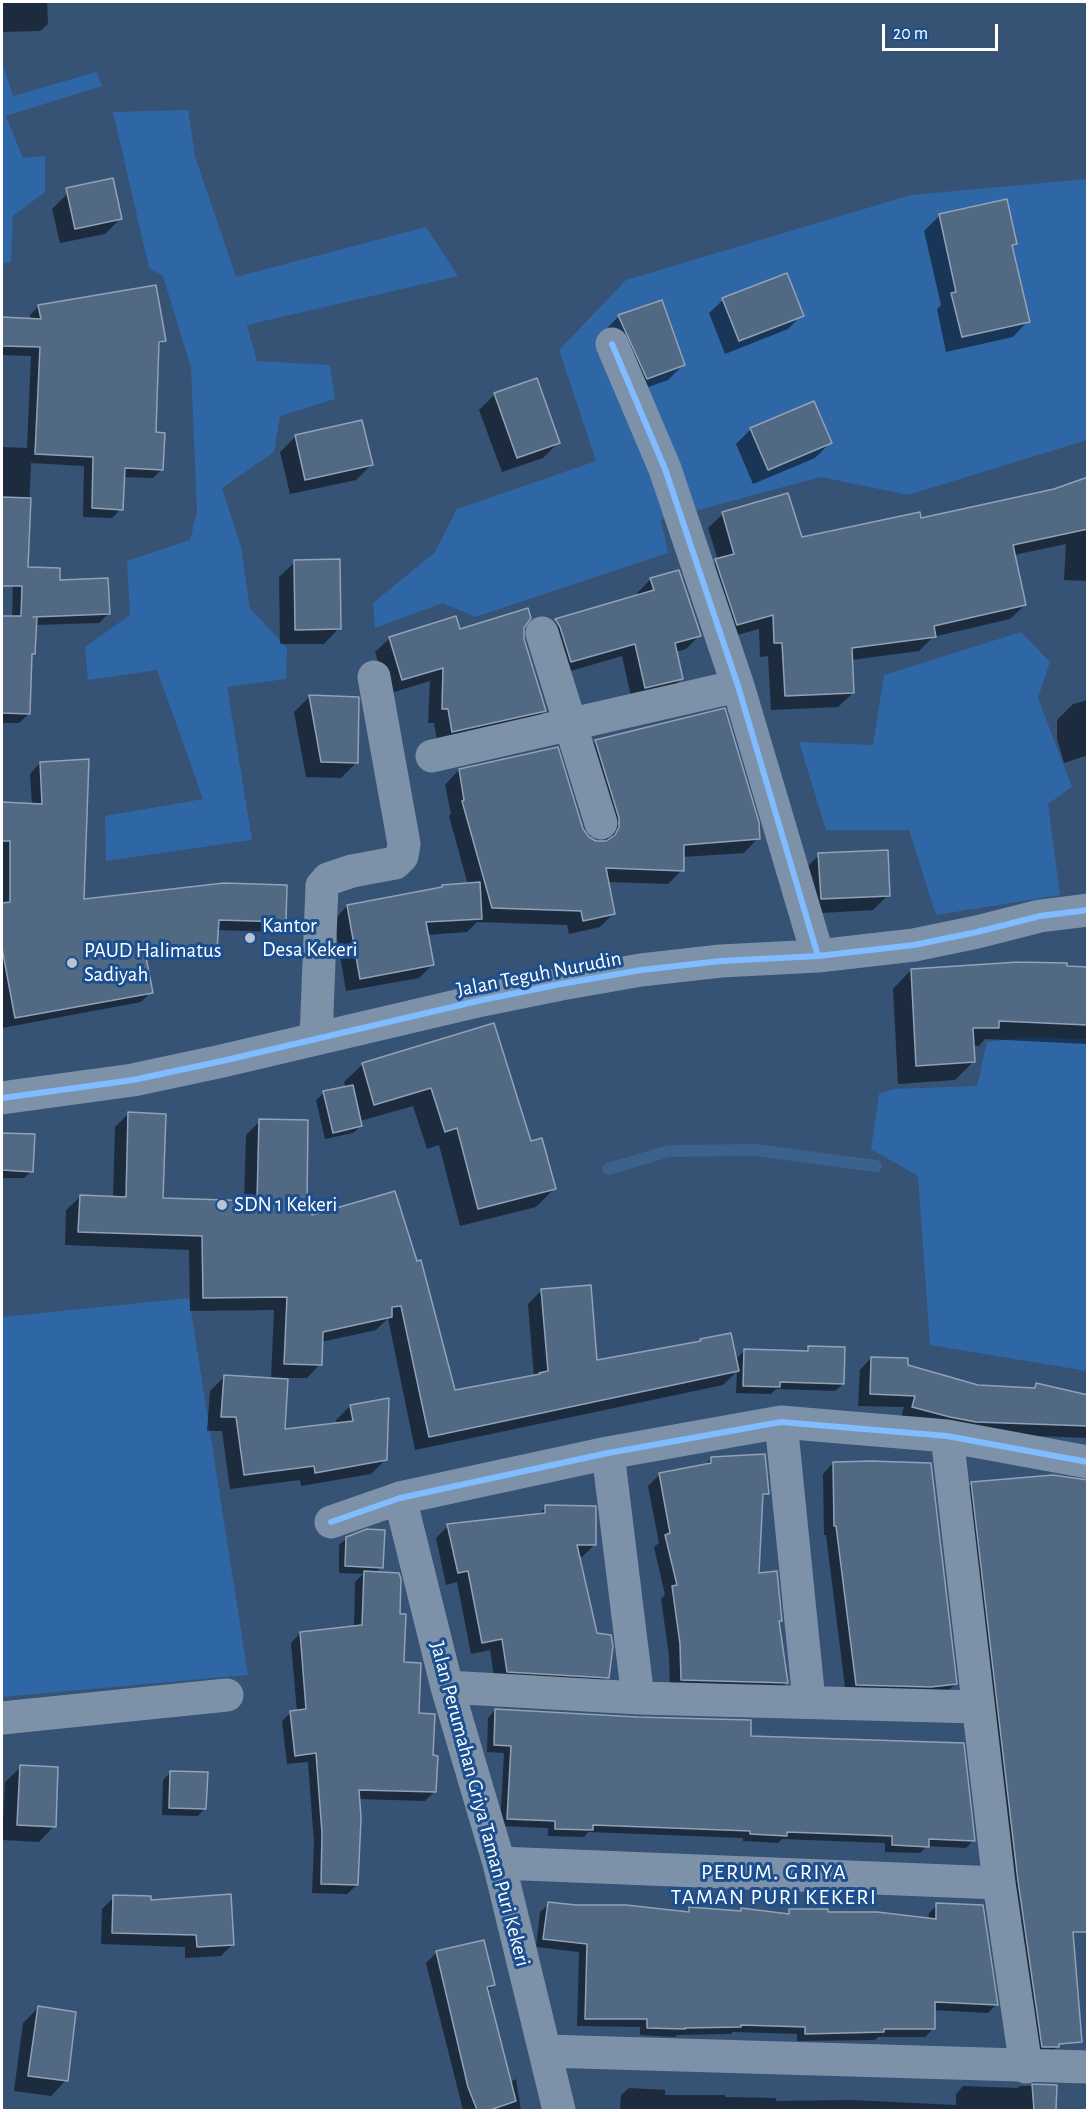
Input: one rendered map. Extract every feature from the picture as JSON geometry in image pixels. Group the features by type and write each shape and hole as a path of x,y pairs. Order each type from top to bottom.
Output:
{"street":[{"path":"612,344 665,469 738,686 818,956"},
{"path":"542,633 572,723 601,823"},
{"path":"315,1038 322,886 328,879 352,871 395,863 402,856 404,844 374,677"},
{"path":"432,756 738,686"},
{"name":"Jalan Teguh Nurudin","path":"2,1098 133,1080 504,995 641,970 721,961 818,956 914,945 1040,916 1088,910"},
{"path":"781,1422 809,1701"},
{"path":"331,1522 400,1498 608,1453 781,1422 947,1436 1088,1462"},
{"path":"947,1436 999,1883 1026,2067"},
{"path":"608,1453 638,1698"},
{"name":"Jalan Perumahan Griya Taman Puri Kekeri","path":"400,1498 447,1687 499,1863 559,2110"},
{"path":"447,1687 638,1698 977,1707"},
{"path":"2,1718 227,1695"},
{"path":"499,1863 999,1883"},
{"path":"545,2051 1087,2070"}],"shaded area":[{"path":"2,62 13,96 96,72 102,86 6,116 23,158 45,156 45,192 13,216 11,262 2,264"},
{"path":"188,110 195,156 236,277 426,227 458,276 247,325 257,361 330,365 335,399 280,416 274,452 222,488 241,547 250,608 287,648 286,679 227,687 252,840 106,861 105,816 203,799 157,670 88,680 85,647 130,615 127,561 190,540 197,512 191,368 163,276 149,268 113,112"},
{"path":"1087,179 1087,440 908,495 821,477 661,520 668,553 475,617 443,603 375,628 373,603 435,552 457,509 596,461 559,350 626,280 911,195"},
{"path":"1021,632 1050,662 1038,698 1072,787 1048,804 1060,895 936,915 909,830 826,830 799,742 873,745 884,675"},
{"path":"1027,1037 1087,1039 1087,1371 930,1345 918,1176 871,1149 879,1094 894,1089 977,1086 987,1042"},
{"path":"189,1298 248,1675 2,1697 2,1317"}],"building":[{"path":"113,178 122,219 75,229 66,188"},
{"path":"1007,199 1017,244 1012,245 1030,322 962,337 951,293 956,292 939,214"},
{"path":"787,273 804,316 739,341 722,298"},
{"path":"156,285 166,341 159,342 156,432 165,433 163,470 125,468 123,510 92,508 93,457 35,454 40,347 2,346 2,317 41,319 38,305"},
{"path":"662,300 685,365 647,379 618,315"},
{"path":"537,378 560,443 517,458 494,393"},
{"path":"814,401 832,443 768,470 750,428"},
{"path":"362,420 373,465 305,480 295,435"},
{"path":"1088,477 1088,529 1013,545 1026,605 934,626 936,637 852,648 854,693 785,696 782,643 774,643 773,615 737,625 715,559 734,554 722,512 788,493 802,537 920,512 921,518 1054,489"},
{"path":"2,497 31,498 28,567 60,568 60,580 108,578 110,614 33,617 37,617 35,654 32,654 30,714 2,713 2,616 21,616 22,586 2,586"},
{"path":"340,559 341,629 295,630 294,560"},
{"path":"679,570 701,636 675,643 683,679 645,688 635,644 571,662 560,627 555,619 654,590 650,578"},
{"path":"528,608 531,618 524,628 524,639 546,711 452,732 448,709 442,709 443,668 402,680 389,637 456,616 460,629"},
{"path":"309,695 359,697 358,763 321,762"},
{"path":"725,708 759,822 760,839 684,845 684,871 606,868 615,914 583,921 581,911 492,908 462,801 464,800 459,769 558,747 583,829 589,837 596,841 606,841 615,835 619,827 619,818 595,740"},
{"path":"89,759 84,899 224,883 287,885 286,922 219,920 217,950 144,947 153,993 15,1018 2,948 2,903 10,902 10,841 2,841 2,802 42,804 40,762"},
{"path":"888,850 890,896 821,899 818,853"},
{"path":"480,882 482,919 426,922 434,965 360,979 347,905 442,887 442,885"},
{"path":"1018,962 1067,963 1067,966 1088,967 1088,1025 999,1021 999,1028 973,1028 975,1062 916,1066 911,969"},
{"path":"494,1023 531,1141 542,1138 556,1189 478,1209 457,1128 445,1132 431,1088 374,1105 362,1063"},
{"path":"353,1085 362,1126 333,1133 323,1091"},
{"path":"128,1112 166,1114 163,1198 257,1201 259,1119 308,1120 307,1203 312,1203 312,1215 395,1191 417,1261 421,1260 455,1390 548,1371 541,1289 591,1285 597,1360 701,1341 700,1339 731,1333 739,1371 429,1437 401,1306 392,1307 392,1317 323,1332 322,1365 284,1364 287,1297 203,1298 202,1236 78,1232 80,1195 126,1197"},
{"path":"2,1133 35,1134 33,1172 2,1170"},
{"path":"808,1346 845,1347 844,1384 780,1382 780,1387 743,1386 744,1349 808,1351"},
{"path":"871,1357 908,1358 908,1365 978,1385 1035,1388 1036,1383 1088,1395 1088,1426 976,1422 912,1407 915,1396 870,1394"},
{"path":"224,1375 288,1379 285,1429 353,1421 350,1405 389,1398 387,1460 315,1473 314,1466 244,1475 236,1417 221,1417"},
{"path":"765,1454 769,1494 763,1494 759,1573 777,1571 782,1621 779,1621 788,1683 681,1680 680,1644 672,1586 677,1585 665,1535 670,1533 659,1473 711,1463 711,1457"},
{"path":"833,1462 931,1463 957,1684 931,1687 856,1685 836,1526 834,1526"},
{"path":"1053,1475 1088,1480 1088,1932 1073,1932 1082,2042 1059,2044 1059,2047 1042,2047 1018,1881 971,1482"},
{"path":"545,1505 596,1506 596,1545 577,1545 597,1633 611,1635 613,1646 609,1678 507,1672 502,1639 482,1643 468,1571 458,1573 447,1524 545,1513"},
{"path":"367,1529 385,1530 383,1568 345,1566 346,1537"},
{"path":"364,1571 399,1573 401,1579 400,1614 406,1614 404,1662 421,1663 419,1713 435,1714 433,1755 438,1756 436,1792 359,1790 361,1818 358,1885 321,1884 322,1833 316,1753 295,1756 290,1711 306,1709 300,1632 362,1625"},
{"path":"495,1709 638,1717 751,1720 751,1736 964,1743 975,1841 929,1839 929,1847 892,1845 892,1836 787,1832 787,1836 750,1834 750,1831 593,1825 593,1830 555,1829 555,1821 507,1819 511,1746 494,1745"},
{"path":"20,1765 58,1767 56,1827 17,1825"},
{"path":"170,1771 208,1772 206,1809 169,1808"},
{"path":"231,1894 234,1945 197,1947 196,1935 112,1933 113,1895 151,1896 151,1900"},
{"path":"548,1902 576,1905 626,1905 689,1912 689,1907 741,1911 741,1908 789,1914 789,1909 828,1909 828,1912 877,1912 936,1919 936,1903 983,1905 998,2005 935,2002 935,2029 884,2029 884,2032 805,2034 805,2027 741,2025 741,2027 685,2029 647,2028 647,2019 585,2019 587,1944 543,1939"},
{"path":"484,1940 495,1985 487,1987 516,2101 490,2110 477,2110 468,2087 436,1951"},
{"path":"38,2006 76,2012 68,2081 28,2076"},
{"path":"1032,2084 1057,2085 1056,2110 1034,2110"}],"waterway":[{"path":"608,1169 669,1151 755,1150 876,1166"}],"cycle path":[{"path":"612,344 665,469 738,686 818,956"},
{"path":"2,1098 133,1080 482,1000 641,970 721,961 818,956 914,945 1040,916 1088,910"},
{"path":"331,1522 400,1498 608,1453 781,1422 947,1436 1088,1462"}],"place":[{"name":"Kantor Desa Kekeri","path":"250,938"},
{"name":"PAUD Halimatus Sadiyah","path":"72,963"},
{"name":"SDN 1 Kekeri","path":"222,1205"}],"district":[{"name":"PERUM. GRIYA TAMAN PURI KEKERI","path":"774,1884"}]}
